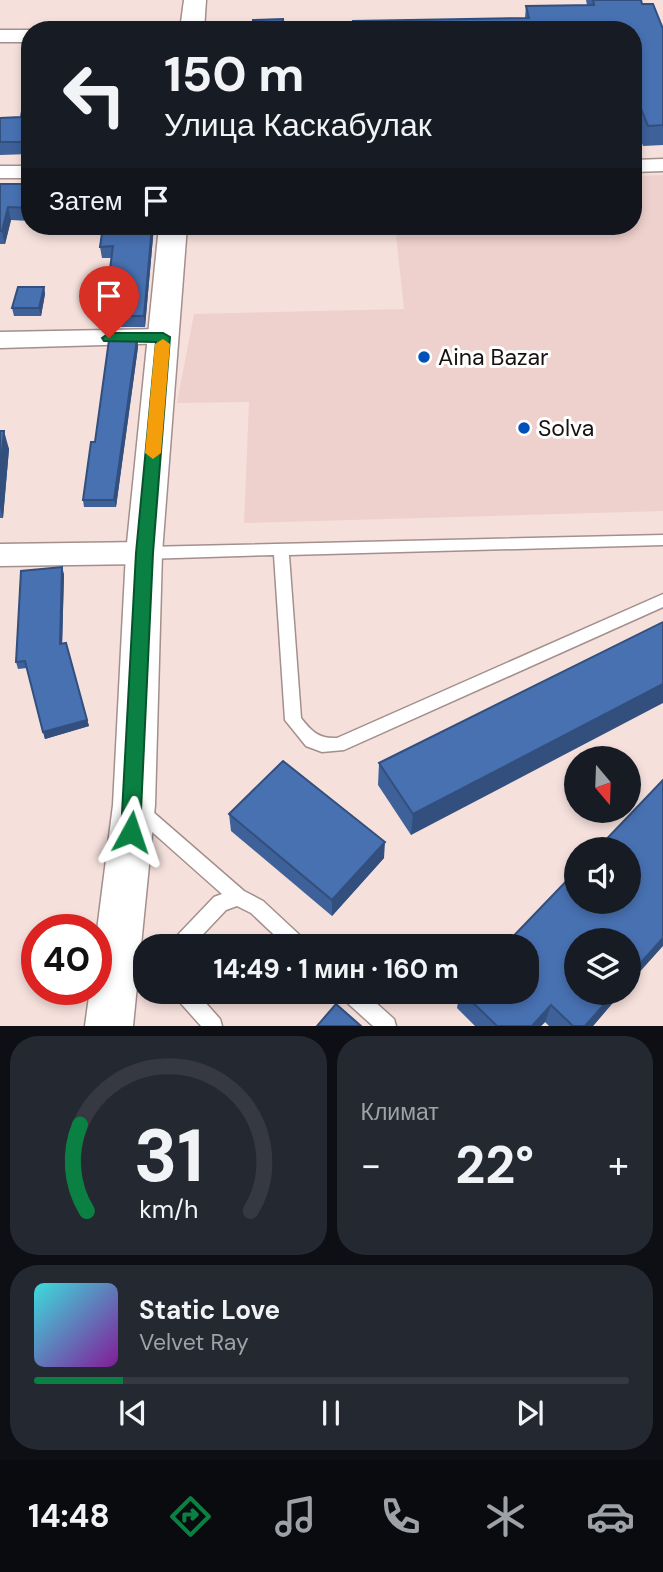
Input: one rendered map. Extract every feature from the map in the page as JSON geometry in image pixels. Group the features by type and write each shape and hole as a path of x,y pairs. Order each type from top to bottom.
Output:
{"street":[{"path":"193,21 195,0"},
{"path":"0,36 21,36"},
{"path":"642,166 663,165"},
{"path":"0,172 21,172"},
{"path":"110,1026 134,805 144,553 172,235"},
{"path":"0,340 163,337"},
{"path":"0,555 144,553"}],"lane":[{"path":"144,553 663,540"},
{"path":"281,550 293,720 306,737 319,746 338,745 663,600"},
{"path":"134,805 238,897 257,908 286,934"},
{"path":"190,934 220,903 238,897"},
{"path":"194,1004 213,1026"},
{"path":"363,1004 387,1026"}],"shaded area":[{"name":"Aina Bazar","path":"663,175 663,511 244,523 249,402 177,403 194,314 404,309 396,235 642,235 642,176"}],"building":[{"path":"593,0 641,0 642,4 653,4 663,29 663,125 648,126 642,111 642,21 353,21 529,18 526,6 594,5"},
{"path":"283,19 283,21 253,21"},
{"path":"21,117 21,142 0,142 0,118"},
{"path":"0,184 21,184 21,208 8,207 0,231"},
{"path":"102,235 151,235 144,316 104,316 113,246 100,247"},
{"path":"18,287 44,287 39,308 12,308"},
{"path":"137,339 114,500 83,500 91,442 95,442 109,340"},
{"path":"0,431 4,431 0,474"},
{"path":"62,567 60,644 66,643 87,720 43,732 25,661 16,662 21,571"},
{"path":"663,622 663,684 413,814 379,763"},
{"path":"283,761 385,842 332,900 229,814"},
{"path":"663,780 663,938 641,963 641,928 564,928 564,1005 604,1005 585,1026 573,1026 551,1005 532,1026 497,1026 474,1004 539,1004 539,934 515,934 564,883 564,914 641,914 641,837 608,837 622,823 641,823 641,803"},
{"path":"336,1004 361,1026 317,1026"}],"slow traffic":[{"path":"153,453 163,344"}],"place":[{"name":"Aina Bazar","path":"424,357"},
{"name":"Solva","path":"524,428"}],"route":[{"path":"109,338 163,337 144,553 131,832"}]}
